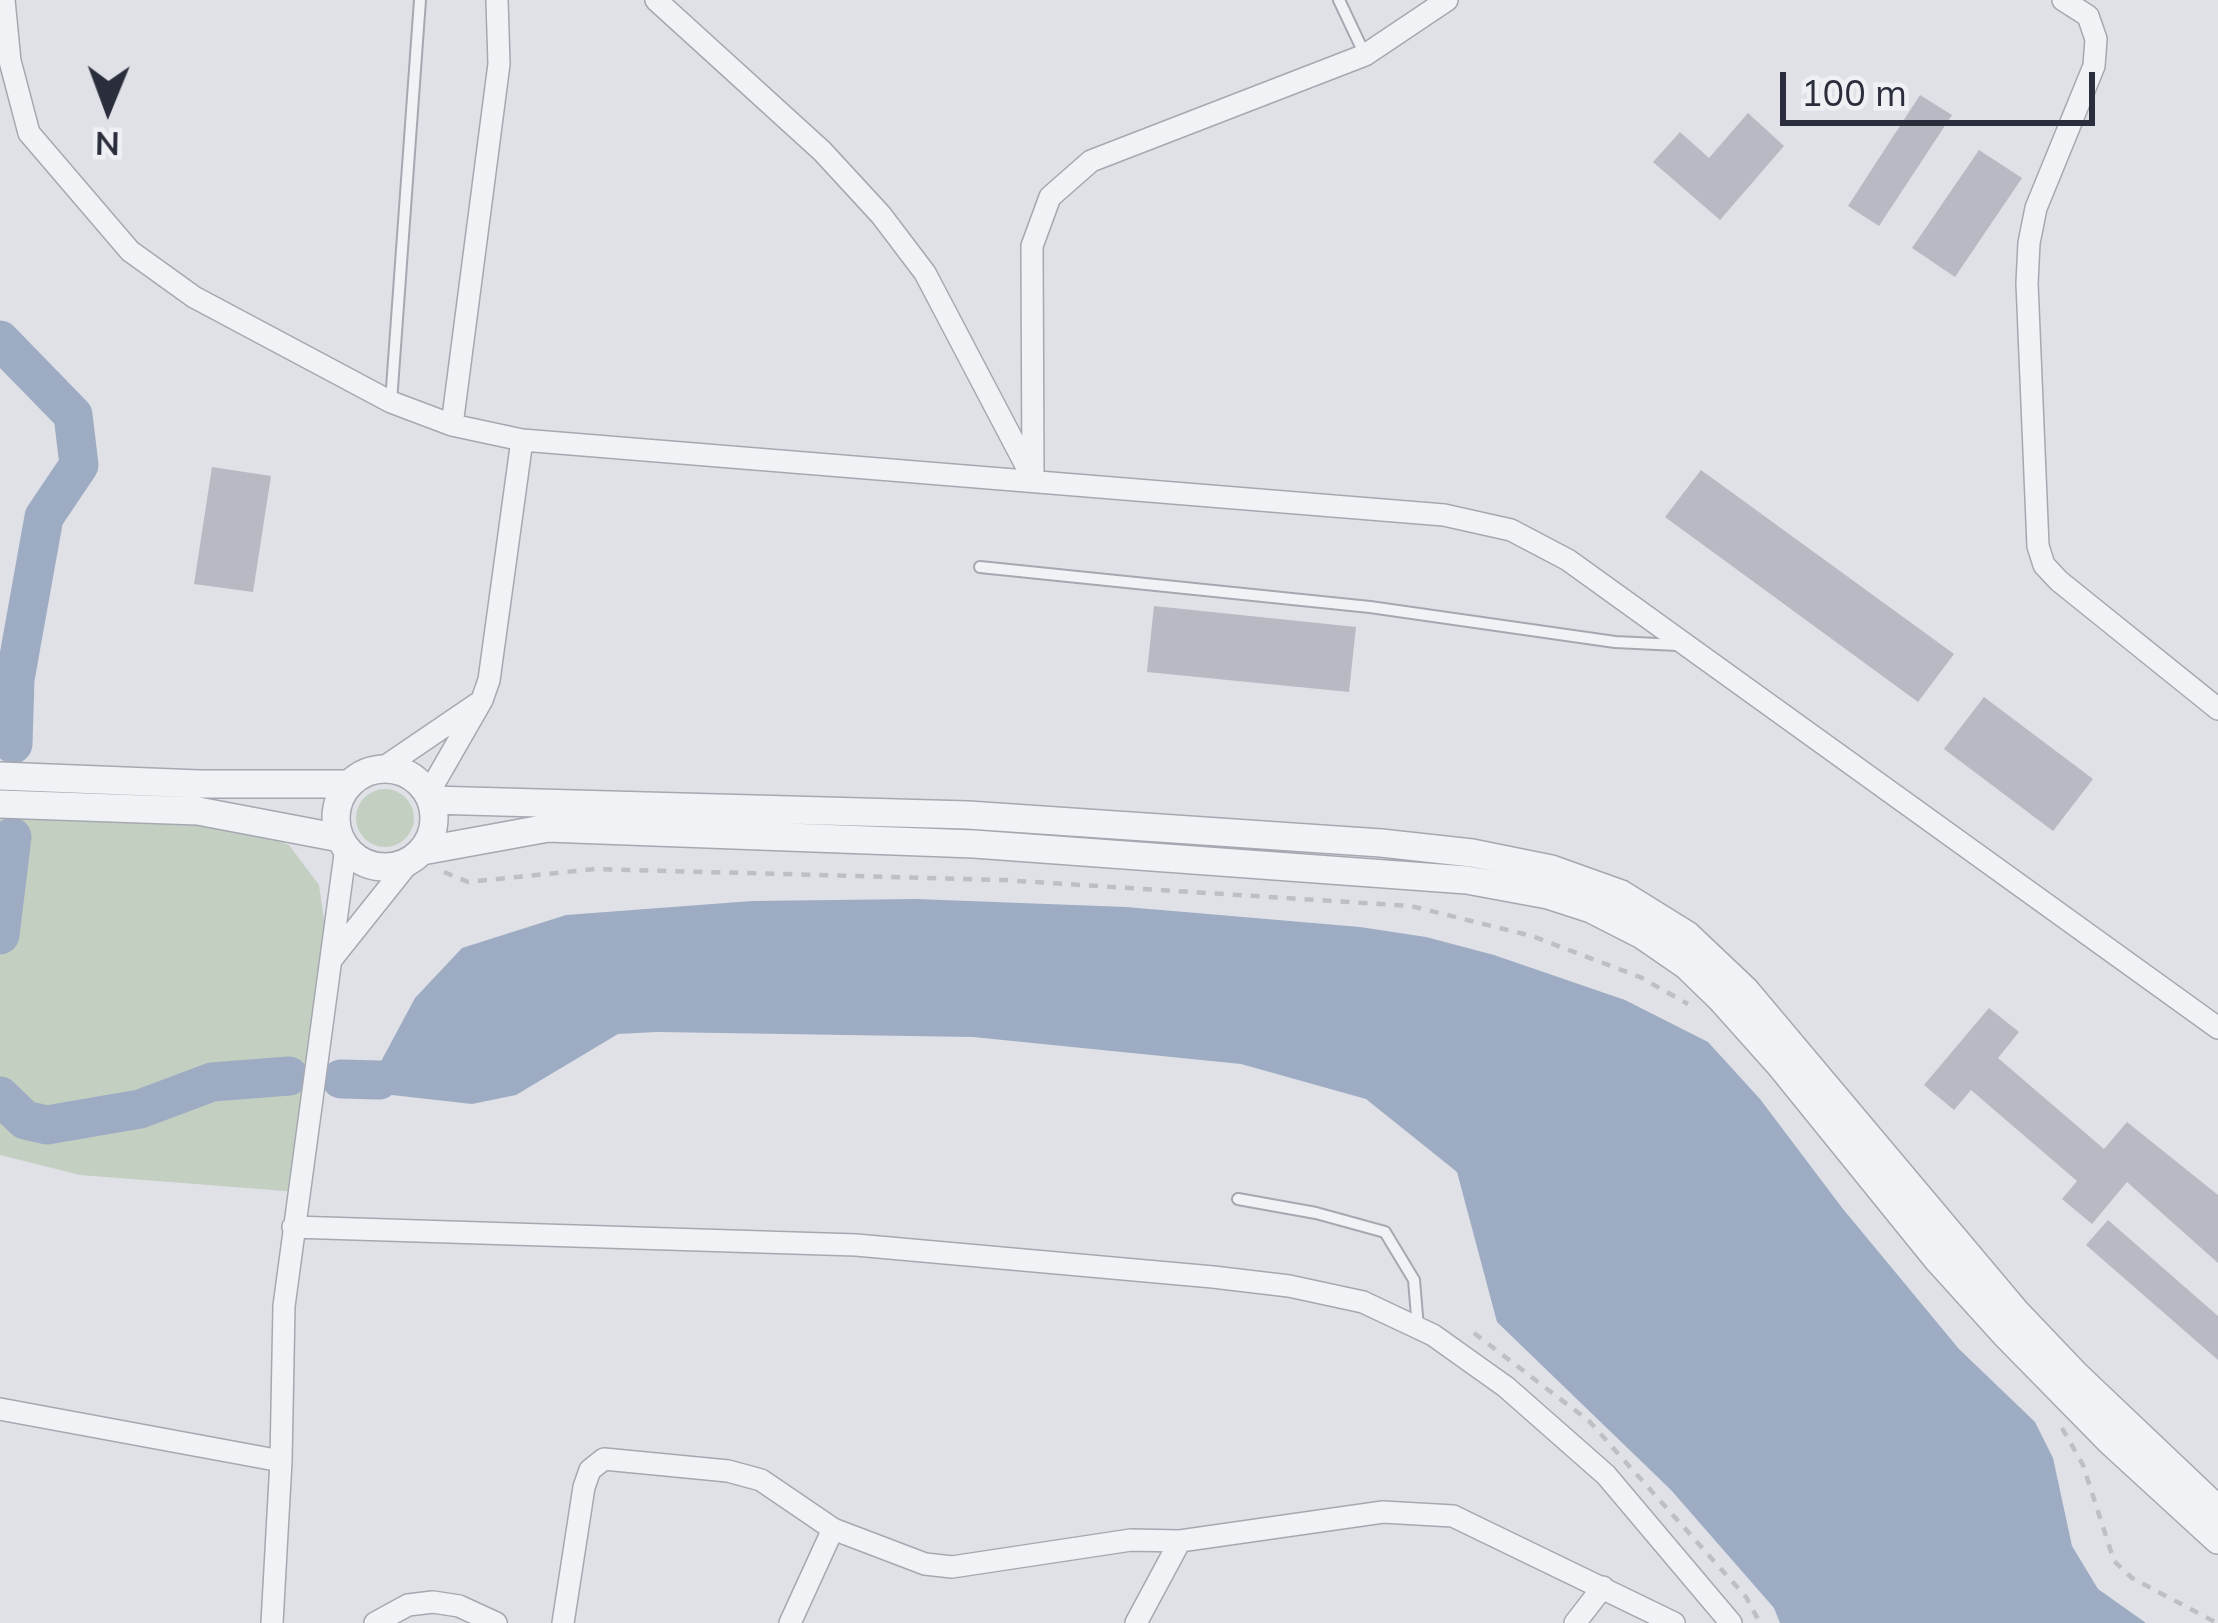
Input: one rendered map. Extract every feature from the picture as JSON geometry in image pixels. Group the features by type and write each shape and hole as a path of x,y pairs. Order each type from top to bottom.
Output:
{"street":[{"path":"4,0 10,61 29,133"},
{"path":"452,425 499,64 497,0"},
{"path":"656,0 822,151 881,214 925,273 1033,479"},
{"path":"1033,479 1032,246 1050,197 1090,161 1365,55 1446,0"},
{"path":"2063,0 2088,16 2096,39 2094,66 2036,208 2029,243 2038,546 2044,565 2059,581 2218,709"},
{"path":"0,86 29,133 130,251 194,297 391,402 452,425 522,440 1444,515 1511,530 1568,560 2218,1028"},
{"path":"330,961 434,827 430,797 482,700 496,633 522,440"},
{"path":"0,776 350,784 380,770 482,700"},
{"path":"380,770 408,774 430,797 968,815 1382,843 1492,856 1551,869 1622,894 1687,935 1745,990 2015,1311 2218,1510"},
{"path":"272,1623 284,1306 343,842 338,805 350,784"},
{"path":"0,804 198,812 343,842 368,864 397,866 416,856 548,828 974,844 1467,880 1548,895 1591,909 1642,935 1687,966 1721,999 2005,1334 2111,1442 2218,1540"},
{"path":"293,1227 856,1245 1288,1286 1363,1303 1418,1328 1506,1387 1606,1475 1731,1623"},
{"path":"0,1409 281,1461"},
{"path":"563,1623 584,1487 590,1470 604,1459 761,1480 833,1529 925,1564 952,1567 1131,1540 1180,1541 1383,1512 1453,1516 1674,1623"},
{"path":"790,1623 833,1529"},
{"path":"1136,1623 1180,1541"},
{"path":"1576,1623 1603,1587"},
{"path":"375,1623 408,1605 434,1602 459,1606 496,1623"}],"lane":[{"path":"391,402 420,0"},
{"path":"1339,0 1365,55"},
{"path":"980,567 1370,607 1615,642 1687,646"},
{"path":"1238,1199 1385,1232 1414,1280 1418,1328"}],"path":[{"path":"416,856 468,882 595,869 1003,880 1411,906 1532,936 1640,977 1691,1005"},
{"path":"2056,1417 2083,1465 2114,1562 2132,1578 2217,1623"}],"green space":[{"path":"385,789 405,798 414,818 405,838 385,847 365,838 356,818 365,798"},
{"path":"0,804 198,811 289,845 319,885 330,960 298,1192 80,1175 0,1155"}],"water":[{"path":"916,899 1126,907 1426,937 1625,1000 1708,1042 1760,1099 1959,1349 2035,1422 2053,1458 2072,1546 2098,1589 2146,1623 1780,1623 1774,1608 1671,1490 1497,1322 1457,1172 1366,1099 1241,1064 973,1037 657,1032 618,1034 516,1095 472,1104 383,1094 378,1067 415,998 462,948 566,915 752,901"}],"building":[{"path":"1920,95 1952,115 1879,226 1848,206"},
{"path":"1748,113 1784,146 1720,220 1653,162 1680,132 1709,158"},
{"path":"1979,150 2022,178 1955,277 1912,248"},
{"path":"212,467 271,476 253,592 194,584"},
{"path":"1701,470 1954,654 1918,702 1665,517"},
{"path":"1154,606 1356,627 1349,692 1147,672"},
{"path":"1984,697 2093,779 2053,831 1944,749"},
{"path":"1989,1008 2019,1032 1998,1058 2104,1149 2127,1122 2218,1195 2218,1263 2127,1182 2092,1224 2062,1199 2077,1181 1971,1090 1954,1110 1924,1085"},
{"path":"2108,1220 2218,1316 2218,1360 2086,1245"}],"waterway":[{"path":"0,340 73,415 79,465 44,517 15,679 13,744"},
{"path":"0,935 12,837"},
{"path":"0,1096 25,1120 47,1125 140,1109 212,1082 289,1076"},
{"path":"341,1079 379,1080"}]}
